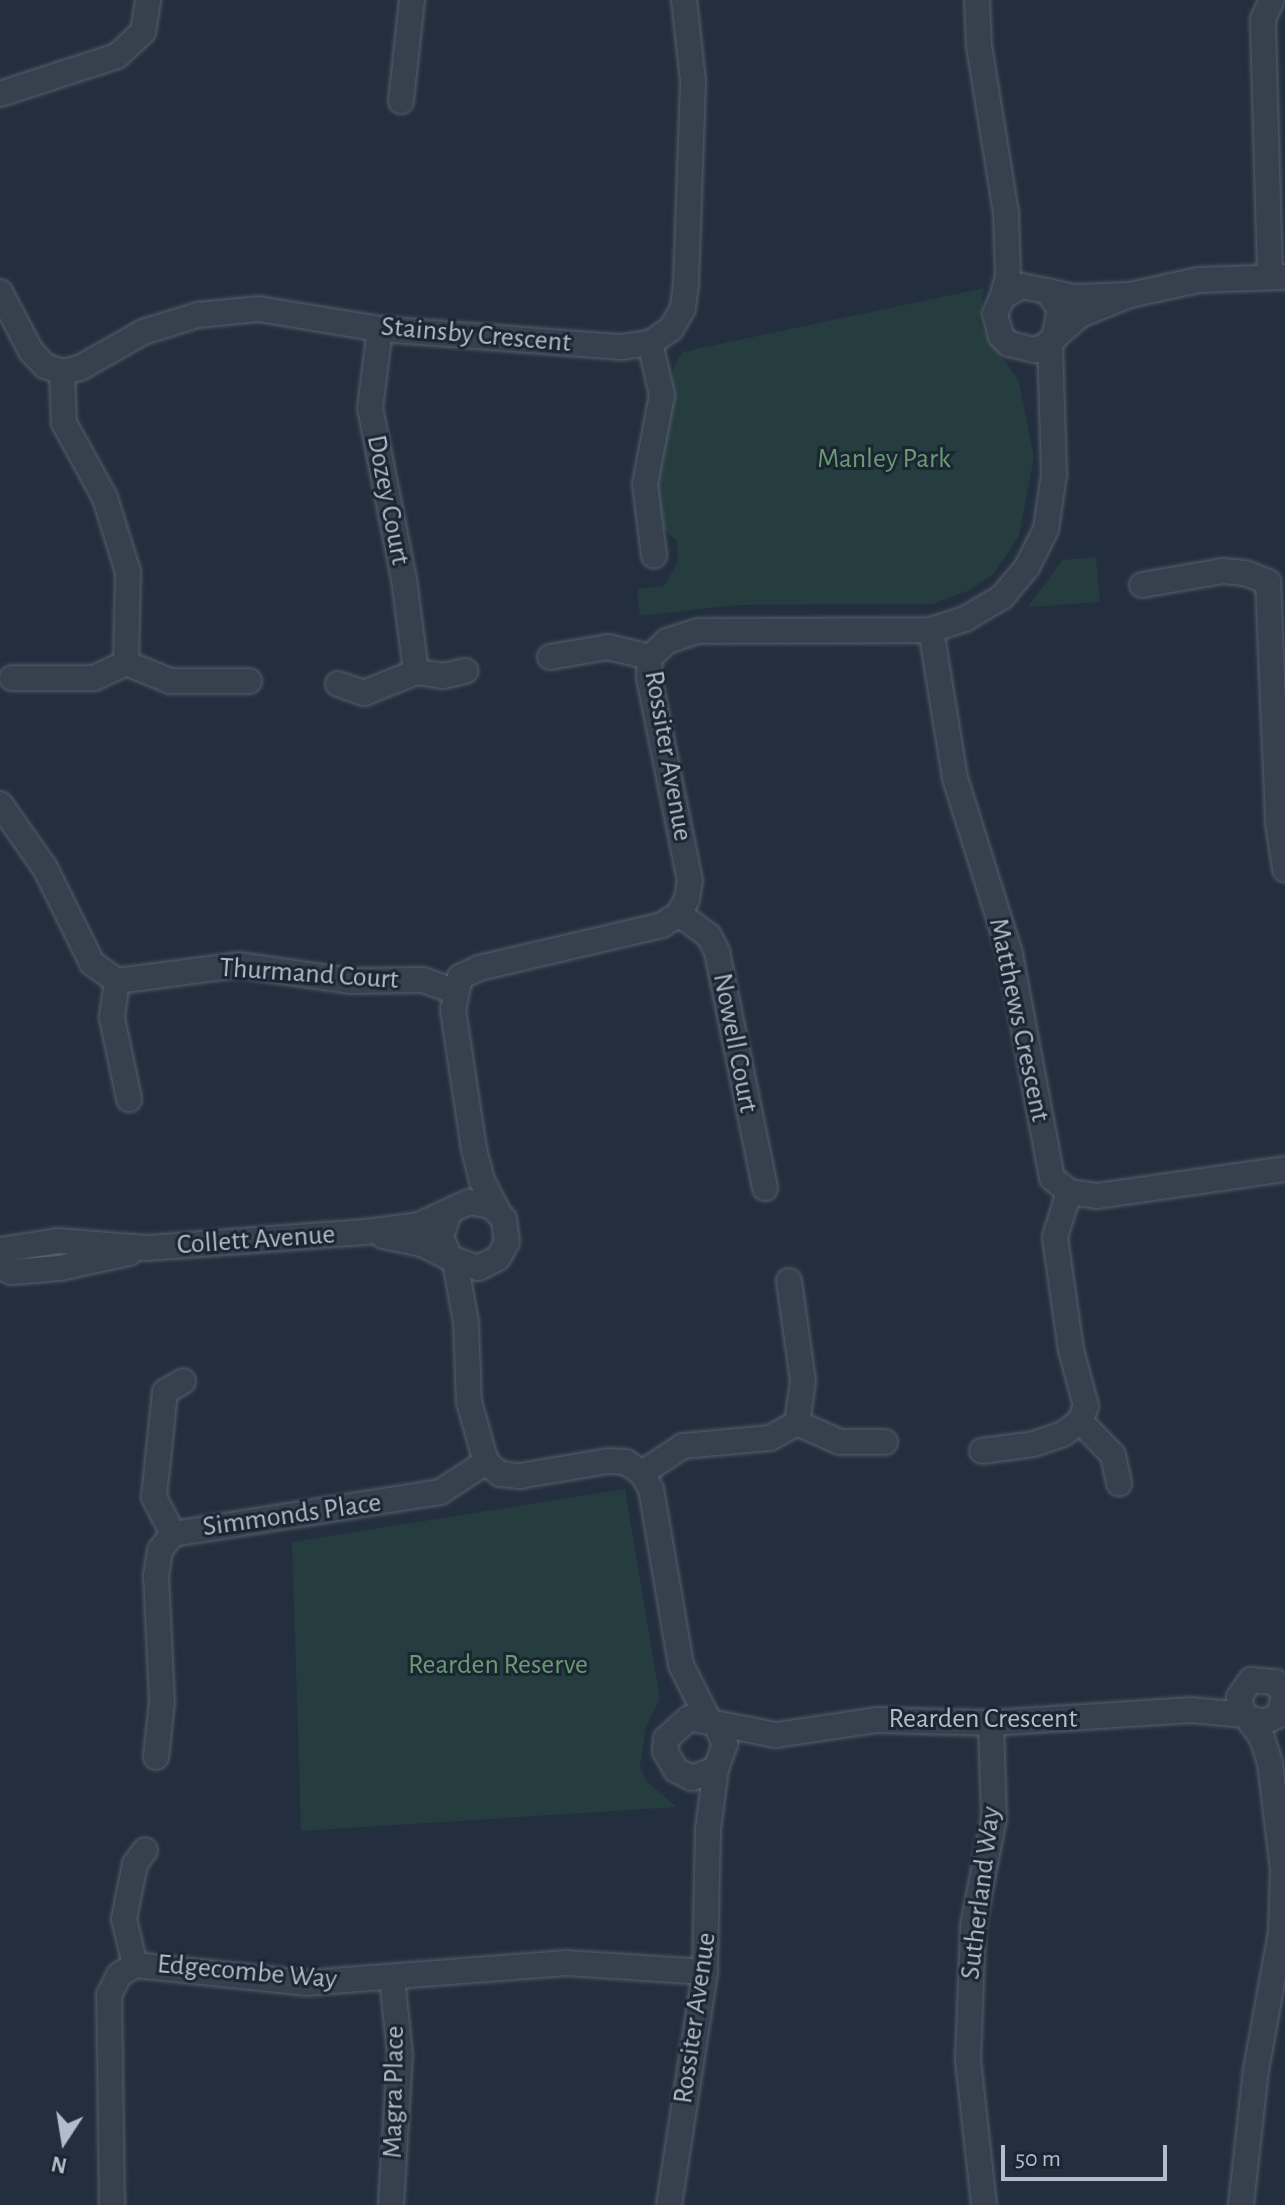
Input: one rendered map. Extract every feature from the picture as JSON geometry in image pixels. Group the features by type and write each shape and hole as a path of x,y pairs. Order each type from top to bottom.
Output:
{"street":[{"path":"0,94 117,56 143,32 148,0"},
{"path":"401,101 412,0"},
{"path":"654,555 645,484 662,395 650,343 671,329 683,308 686,283 693,81 684,0"},
{"path":"977,0 981,61 1006,213 1008,276 996,325 1009,344 1035,350 1052,340 1080,315 1130,295 1198,280 1277,276 1263,19 1272,0"},
{"path":"1006,213 1028,269 1060,309 1052,340"},
{"path":"1002,298 1021,286 1074,297 1130,295"},
{"path":"0,292 31,351 45,366 62,372 59,403 64,423 105,498 128,572 126,663"},
{"name":"Stainsby Crescent","path":"62,372 80,368 143,332 198,315 259,309 380,329 621,347 650,343"},
{"name":"Dozey Court","path":"380,329 370,408 416,672"},
{"name":"Rossiter Avenue","path":"679,914 690,881 649,677 650,657 667,641 698,631 931,630 965,619 1002,597 1027,567 1046,529 1054,475 1049,416 1052,340"},
{"name":"Rossiter Avenue","path":"1009,344 1031,371 1049,416"},
{"path":"1142,585 1222,571 1276,576 1278,823 1285,869"},
{"name":"Matthews Crescent","path":"931,630 955,778 1010,954 1046,1157 1052,1178 1069,1192"},
{"path":"550,657 608,647 650,657"},
{"path":"12,678 94,678 126,663 170,681 249,681"},
{"path":"338,684 364,693 416,672 443,676 465,671"},
{"path":"0,804 45,868 92,963 117,981 112,1018 129,1099"},
{"path":"466,1322 479,1285 498,1258 507,1231 482,1181 474,1149 454,991 460,977 479,968 662,925 679,914"},
{"name":"Nowell Court","path":"679,914 709,936 717,952 765,1188"},
{"name":"Thurmand Court","path":"117,981 238,965 350,981 423,980 454,991"},
{"path":"474,1149 441,1237 453,1260 466,1322 469,1402 486,1462 500,1474 520,1476 608,1461 626,1462 642,1473 651,1489 681,1665 672,1729 665,1751 676,1770 692,1778 719,1766 725,1744 681,1665"},
{"path":"1080,1421 1085,1387 1071,1350 1055,1237 1069,1192 1098,1196 1285,1169"},
{"path":"451,1211 481,1202 497,1210"},
{"name":"Collett Avenue","path":"3,1260 60,1268 147,1248 365,1232 419,1225 451,1211"},
{"name":"Collett Avenue","path":"365,1232 422,1244 453,1260"},
{"path":"453,1260 478,1268 498,1258"},
{"path":"789,1281 803,1381 797,1423"},
{"path":"173,1534 154,1497 165,1392 183,1381"},
{"path":"982,1451 1034,1444 1080,1421"},
{"path":"1080,1421 1113,1455 1119,1483"},
{"path":"797,1423 840,1442 885,1442"},
{"path":"642,1473 683,1446 770,1438 797,1423"},
{"name":"Simmonds Place","path":"156,1757 162,1702 156,1576 160,1550 173,1534 440,1492 486,1462"},
{"path":"1241,2205 1254,2085 1281,1932 1283,1870 1270,1763 1239,1704 1244,1686 1259,1677 1280,1683 1284,1696 1270,1763"},
{"name":"Rearden Crescent","path":"1190,1710 1244,1686"},
{"name":"Rearden Crescent","path":"713,1724 776,1735 878,1720 991,1723 1190,1710 1247,1717"},
{"path":"1247,1717 1264,1722 1282,1711"},
{"path":"672,1729 689,1718 713,1724"},
{"name":"Sutherland Way","path":"984,2205 968,2059 973,1926 994,1818 991,1723"},
{"name":"Rearden Crescent","path":"719,1766 776,1735"},
{"name":"Rossiter Avenue","path":"669,2205 705,1972 708,1829 719,1766"},
{"name":"Rossiter Avenue","path":"676,1770 708,1829"},
{"path":"135,1965 124,1919 135,1864 145,1850"},
{"name":"Edgecombe Way","path":"112,2205 109,1995 119,1975 135,1965 307,1983 566,1963 705,1972"},
{"name":"Magra Place","path":"391,2205 400,2055 392,1978"}],"green space":[{"name":"Manley Park","path":"984,288 979,324 1019,381 1034,457 1019,536 994,573 970,590 932,604 735,605 640,616 637,589 664,586 678,561 677,540 658,526 654,480 674,367 682,352"},
{"path":"1096,557 1100,602 1028,607 1062,560"},
{"name":"Rearden Reserve","path":"625,1489 660,1699 646,1726 640,1766 646,1781 677,1807 301,1831 292,1542"}]}
